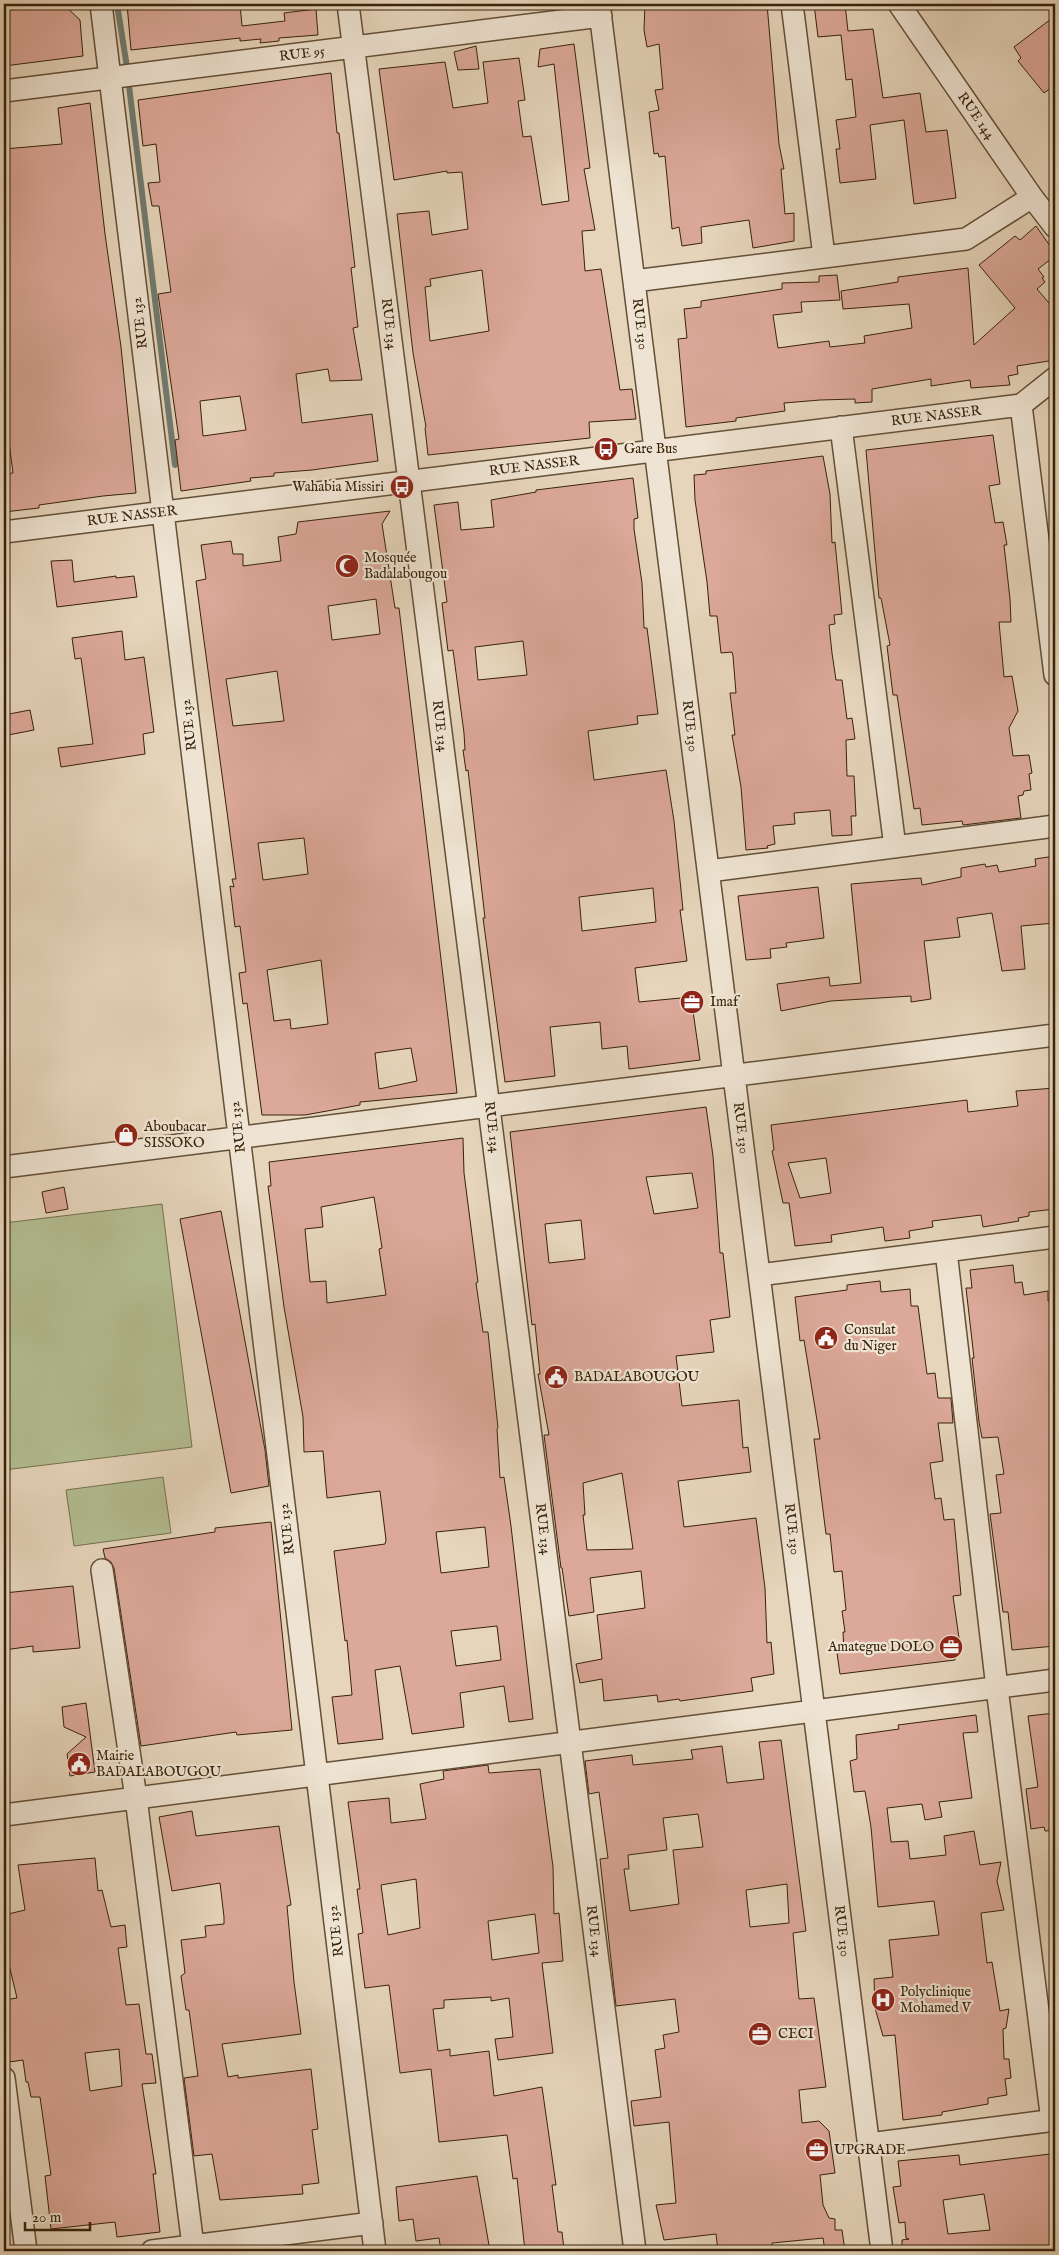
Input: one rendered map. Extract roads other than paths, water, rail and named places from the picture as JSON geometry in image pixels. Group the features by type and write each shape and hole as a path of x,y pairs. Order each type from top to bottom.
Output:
{"street":[{"name":"RUE 132","path":"101,4 376,2251"},
{"name":"RUE 134","path":"348,4 635,2251"},
{"path":"792,4 824,256"},
{"name":"RUE 144","path":"899,4 1032,197 1055,227"},
{"name":"RUE 95","path":"4,91 353,47 600,10"},
{"name":"RUE 130","path":"600,10 882,2251"},
{"path":"634,281 966,239 1032,197"},
{"path":"1055,378 1021,405 1051,610 1055,675"},
{"name":"RUE NASSER","path":"4,532 1021,405"},
{"path":"841,427 894,847"},
{"path":"709,871 1055,826"},
{"path":"4,1167 1055,1036"},
{"path":"760,1274 1055,1237"},
{"path":"869,2144 1054,2120 997,1688 946,1251"},
{"path":"102,1570 136,1798 193,2246"},
{"path":"4,1815 1055,1680"},
{"path":"4,2078 26,2251"},
{"path":"152,2251 372,2223"}],"waterway":[{"path":"117,4 126,61 175,465"}],"place":[{"name":"Gare Bus","path":"606,449"},
{"name":"Wahabia Missiri","path":"402,487"},
{"name":"Mosquée Badalabougou","path":"347,566"},
{"name":"Imaf","path":"692,1002"},
{"name":"Aboubacar SISSOKO","path":"126,1135"},
{"name":"Consulat du Niger","path":"826,1338"},
{"name":"BADALABOUGOU","path":"556,1377"},
{"name":"Amategue DOLO","path":"951,1647"},
{"name":"Mairie BADALABOUGOU","path":"79,1764"},
{"name":"Polyclinique Mohamed V","path":"883,2000"},
{"name":"CECI","path":"760,2034"},
{"name":"UPGRADE","path":"817,2150"}]}
